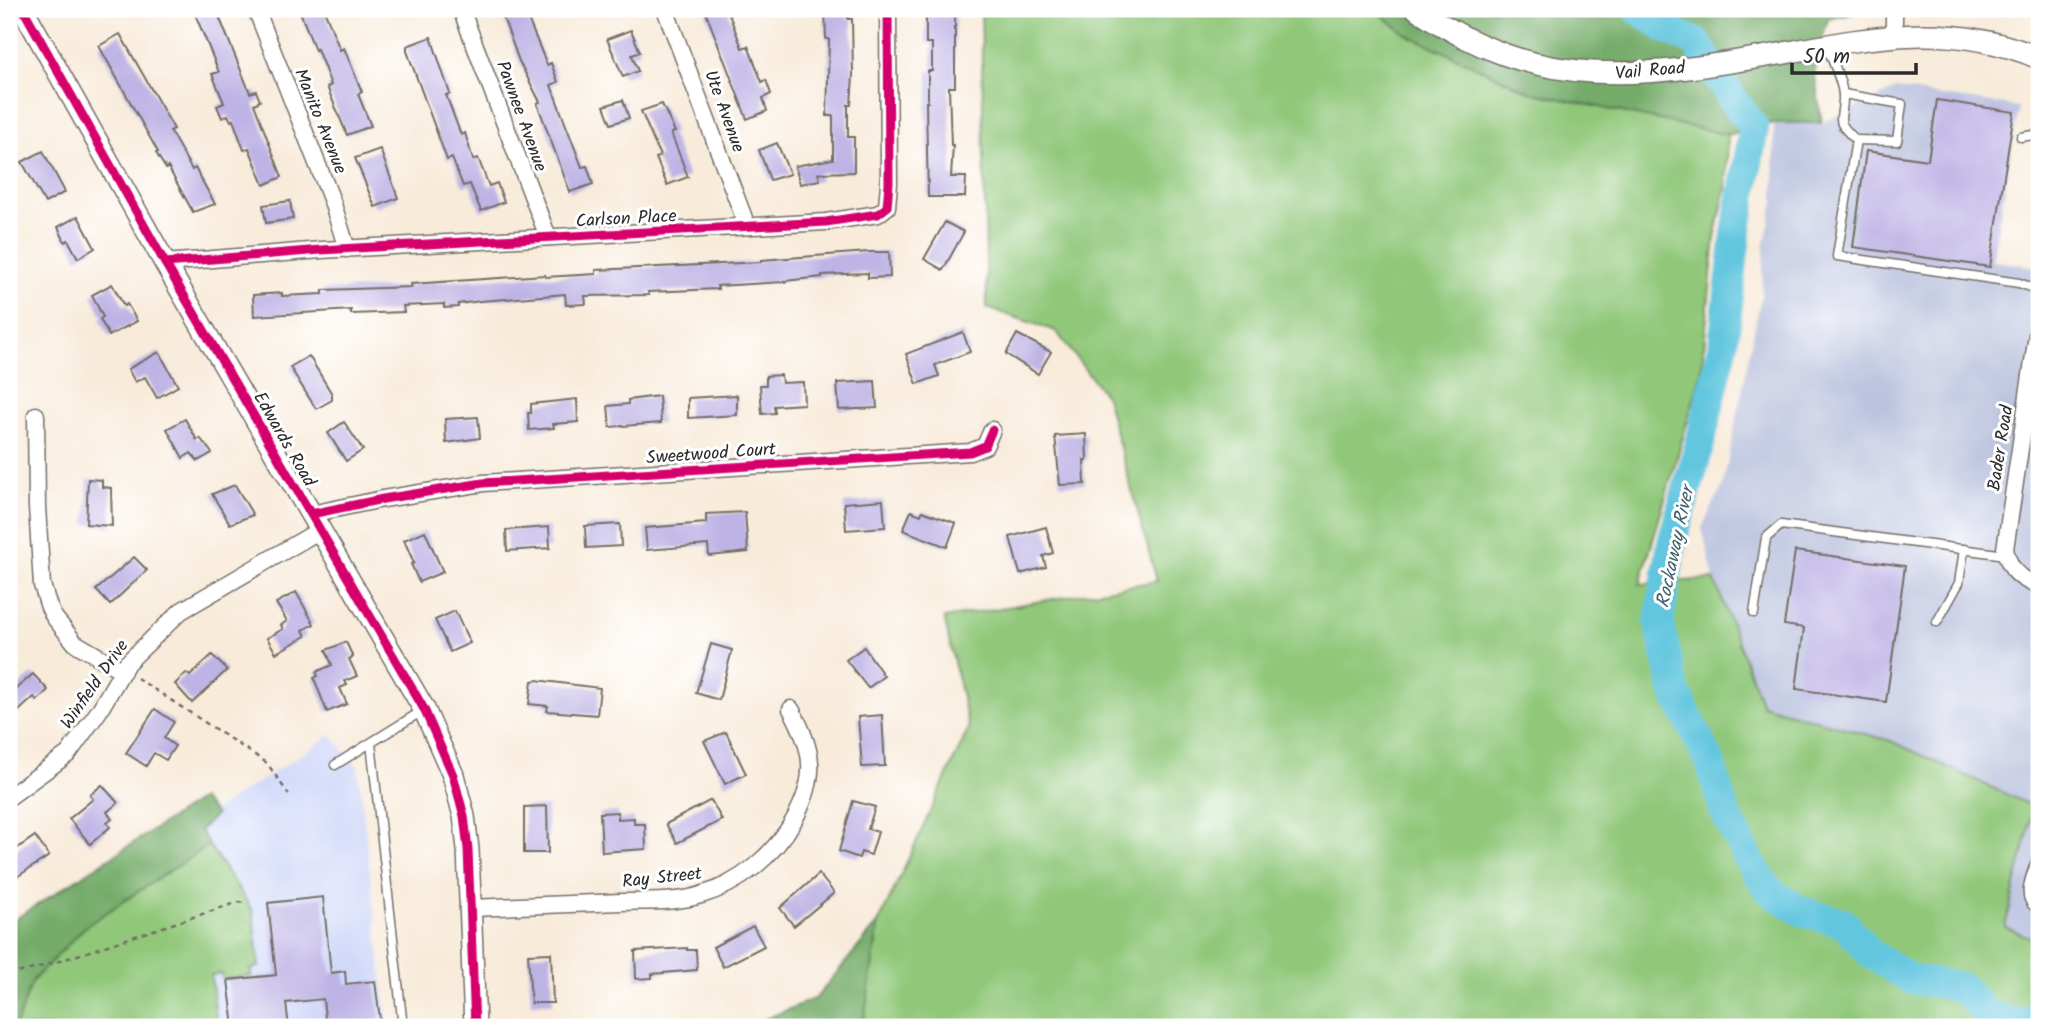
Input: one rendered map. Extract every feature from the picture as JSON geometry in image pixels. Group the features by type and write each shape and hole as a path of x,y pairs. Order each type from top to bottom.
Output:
{"street":[{"name":"Edwards Road","path":"23,9 165,262 424,709 453,775 464,816 468,849 475,1027"},
{"name":"Manito Avenue","path":"257,9 332,201 347,249"},
{"name":"Pawnee Avenue","path":"461,9 548,237"},
{"name":"Ute Avenue","path":"665,9 747,226"},
{"name":"Carlson Place","path":"165,262 826,222 878,214 887,207 889,183 888,9"},
{"name":"Vail Road","path":"1417,9 1464,37 1524,62 1550,68 1606,74 1663,71 1894,35 1964,37 2039,58"},
{"path":"1894,9 1894,35"},
{"name":"Bader Road","path":"2006,555 2010,505 2033,398 2039,322"},
{"path":"36,415 37,507 42,585 49,607 75,643 129,674"},
{"name":"Sweetwood Court","path":"421,493 495,482 970,452 985,446 992,430"},
{"name":"Winfield Drive","path":"9,797 68,754 129,674 127,663 181,611 315,522 421,493"},
{"path":"2006,555 2011,569 2024,580 2039,586"},
{"name":"Ray Street","path":"471,908 699,896 740,877 775,848 794,820 807,789 810,764 808,744 791,709"}],"lane":[{"path":"1826,44 1843,94 1840,113 1843,128 1856,140 1897,141 1902,104 1843,94"},
{"path":"2021,137 2039,134"},
{"path":"1856,140 1837,256 2019,283 2039,290"},
{"path":"1754,613 1766,538 1781,525 2006,555"},
{"path":"1937,622 1959,583 1964,549"},
{"path":"335,765 424,709"},
{"path":"371,743 403,1027"},
{"path":"2039,854 2028,883 2028,900 2039,910"}],"path":[{"path":"129,674 267,763 289,795"},
{"path":"9,975 239,902 246,903"}],"shaded area":[{"path":"1896,89 2019,107 1992,261 2039,267 2039,941 2005,927 1821,722 1762,705 1714,579 1702,528 1723,485 1761,296 1765,242 1774,202 1774,123 1822,123"},
{"path":"331,735 358,767 388,1027 15,1027 208,845 200,830 216,815 214,811"}],"green space":[{"path":"981,9 1374,9 1406,34 1530,92 1728,135 1726,188 1715,237 1701,375 1640,584 1714,579 1762,705 1891,741 2034,807 2005,927 2039,941 2039,1027 863,1027 879,922 969,728 944,618 1157,581 1106,397 1056,331 987,308"},
{"path":"1374,9 1856,9 1848,15 1828,19 1814,70 1822,123 1774,123 1728,135 1530,92 1406,34"},
{"path":"201,799 216,815 200,830 209,845 86,926 33,980 15,1027 9,1027 9,923"},
{"path":"209,845 253,911 259,967 251,969 251,976 222,979 222,973 211,975 217,1027 15,1027 33,980 86,926"},
{"path":"879,922 863,1027 746,1027 816,998"}],"building":[{"path":"193,9 216,9 250,93 256,91 260,101 254,104 282,177 264,185 249,148 244,150 233,120 231,121 228,115 222,118 217,106 224,103 212,74 219,72"},
{"path":"299,9 324,9 340,50 344,48 362,92 358,94 371,126 347,135 327,87 331,85"},
{"path":"500,9 524,9 547,65 551,63 558,82 551,85 582,167 587,166 593,184 570,192 537,103 540,102 519,61"},
{"path":"727,9 742,48 748,46 762,82 766,80 771,94 763,98 767,111 747,119 706,13"},
{"path":"825,9 849,9 848,19 852,19 853,75 851,105 848,105 848,137 854,137 854,172 818,173 820,180 800,184 795,166 833,159 833,116 827,116 829,39 826,39"},
{"path":"955,13 955,87 949,87 953,145 951,177 966,177 965,197 928,197 926,102 928,71 932,71 932,43 926,43 926,14"},
{"path":"631,30 640,52 632,55 638,71 623,77 607,39"},
{"path":"120,34 174,129 170,131 215,204 193,212 168,167 166,169 156,153 158,152 99,46"},
{"path":"431,37 450,94 446,95 461,135 465,133 473,160 478,158 489,186 497,183 504,202 481,211 470,184 463,186 452,158 447,160 407,51 407,46"},
{"path":"623,100 629,118 611,124 604,106"},
{"path":"1937,100 2014,112 1990,267 1853,247 1866,151 1928,160"},
{"path":"662,104 675,132 671,133 688,177 667,185 656,158 660,156 641,111"},
{"path":"777,143 790,174 770,180 759,150"},
{"path":"380,149 398,198 375,207 355,158"},
{"path":"43,151 65,192 45,203 22,162"},
{"path":"290,201 293,219 266,223 263,205"},
{"path":"78,216 95,248 78,258 68,240 65,242 58,227"},
{"path":"945,222 964,232 943,270 924,259"},
{"path":"889,252 890,277 868,278 868,273 822,275 785,282 717,286 718,289 648,292 649,295 585,296 586,304 566,305 565,294 481,301 458,304 458,307 444,308 444,304 403,306 404,312 351,314 351,310 254,316 253,295 323,294 323,290 412,287 411,284 596,274 596,270 761,262"},
{"path":"112,284 124,306 127,304 137,321 109,336 92,295"},
{"path":"963,332 970,352 935,365 939,376 917,384 906,354"},
{"path":"1017,334 1051,352 1038,374 1006,354"},
{"path":"159,352 178,386 157,398 145,377 135,382 128,369"},
{"path":"309,356 332,394 332,400 316,409 290,367"},
{"path":"781,375 782,383 803,382 804,404 774,406 775,413 762,414 760,385 766,385 766,376"},
{"path":"875,381 877,408 839,410 837,383"},
{"path":"737,395 737,415 688,418 688,398"},
{"path":"659,396 661,423 610,427 608,406"},
{"path":"577,399 578,422 529,430 528,413 531,413 531,404"},
{"path":"478,417 480,438 446,443 445,419"},
{"path":"185,419 197,440 200,438 212,453 198,461 191,453 183,458 167,429"},
{"path":"344,422 363,450 346,461 328,433"},
{"path":"1086,434 1085,484 1060,485 1055,436"},
{"path":"88,479 102,480 102,487 111,488 112,526 86,524"},
{"path":"235,485 253,515 230,524 212,494"},
{"path":"883,500 885,527 846,530 844,503"},
{"path":"911,511 921,515 922,511 956,523 947,547 903,530"},
{"path":"745,512 748,552 709,556 708,545 647,550 645,528 706,523 706,514"},
{"path":"620,524 621,546 586,548 585,526"},
{"path":"549,527 550,548 507,551 506,530"},
{"path":"1046,527 1053,553 1043,556 1046,567 1020,574 1010,537"},
{"path":"425,531 443,572 419,582 404,540"},
{"path":"1795,551 1905,566 1886,702 1796,689 1804,628 1784,625"},
{"path":"134,557 147,570 110,605 96,590"},
{"path":"296,592 314,624 303,630 306,636 276,653 267,638 283,629 281,625 287,621 276,603"},
{"path":"455,611 470,643 450,652 435,620"},
{"path":"346,642 353,657 349,659 357,676 345,681 347,685 340,688 347,704 327,712 314,678 318,676 316,672 332,665 326,650"},
{"path":"711,644 732,650 719,700 696,693"},
{"path":"864,647 884,676 868,688 846,660"},
{"path":"212,655 227,670 192,703 175,684 186,673 190,676"},
{"path":"33,674 48,690 37,701 34,697 9,720 9,695"},
{"path":"532,681 600,688 597,715 547,711 548,706 529,704"},
{"path":"155,709 174,722 164,738 175,746 166,760 154,753 146,766 126,753"},
{"path":"882,715 885,766 862,767 858,717"},
{"path":"726,732 746,774 725,784 704,741"},
{"path":"102,785 118,803 107,812 112,819 107,823 110,827 90,844 69,819 93,799 90,795"},
{"path":"711,800 722,820 677,843 666,824"},
{"path":"853,801 875,807 868,829 878,832 871,855 861,852 859,858 839,851"},
{"path":"547,806 548,853 524,853 524,807"},
{"path":"618,812 618,819 634,818 634,824 645,824 646,849 602,852 600,813"},
{"path":"35,836 49,856 9,882 9,854"},
{"path":"819,874 834,893 794,926 780,908"},
{"path":"323,897 331,973 345,971 346,984 375,981 381,1027 326,1027 323,999 286,1003 289,1027 234,1027 228,980 276,975 268,903"},
{"path":"753,926 764,946 723,967 713,947"},
{"path":"687,948 696,950 697,970 652,974 652,978 636,979 635,951"},
{"path":"551,953 553,1003 531,1003 528,954"}],"waterway":[{"name":"Rockaway River","path":"1638,9 1665,28 1697,43 1733,100 1754,127 1736,234 1723,346 1672,543 1659,622 1674,689 1710,762 1725,813 1753,867 1770,891 1801,911 1844,923 1871,954 1910,979 1961,987 1986,1013 2007,1023 2039,1020"}],"cycle path":[{"path":"23,9 165,263 424,709 453,775 464,816 468,849 475,1027"},
{"path":"165,263 321,250 826,222 878,214 887,207 889,183 888,9"},
{"path":"311,514 483,483 970,452 985,446 992,430"}]}
